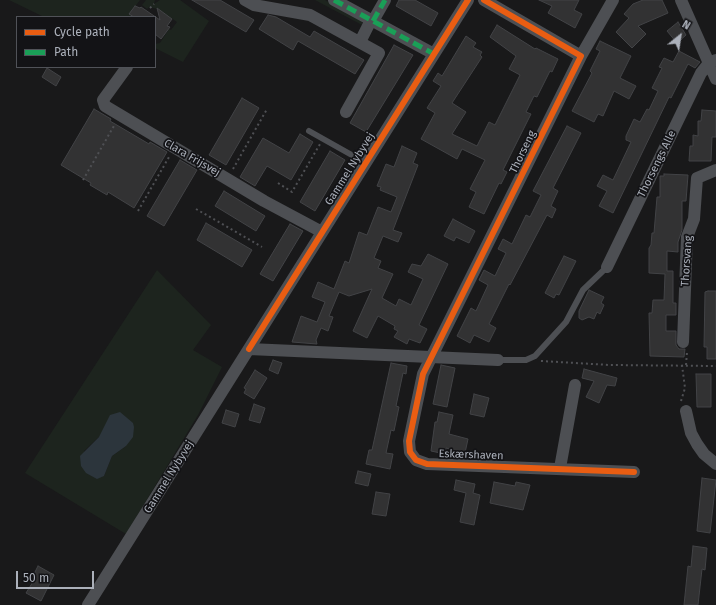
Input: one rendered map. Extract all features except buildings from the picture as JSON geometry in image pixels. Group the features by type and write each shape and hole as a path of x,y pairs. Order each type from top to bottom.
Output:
{"street":[{"path":"245,0 254,5 310,15 379,53 346,112"},
{"path":"334,0 434,54"},
{"path":"360,42 372,20 386,0"},
{"name":"Gammel Nybyvej","path":"88,605 468,0"},
{"path":"484,0 581,56"},
{"name":"Thorseng","path":"432,357 581,56 613,0"},
{"path":"681,0 713,62 716,79"},
{"name":"Thorsengs Alle","path":"607,267 701,73 713,62"},
{"name":"Clara Frijsvej","path":"126,68 103,100 105,106 174,148 322,232"},
{"name":"Thorsvang","path":"685,346 687,237 694,218 697,178 716,170"},
{"path":"249,349 498,360"},
{"name":"Eskærshaven","path":"432,357 423,374 409,441 410,452 416,460 427,464 634,472"},
{"path":"560,468 575,385"},
{"path":"686,411 691,433 697,444 716,464"}],"lane":[{"path":"309,131 366,163"},
{"path":"498,360 532,359 566,322 583,290 607,267"}],"path":[{"path":"150,8 154,4"},
{"path":"227,178 267,109"},
{"path":"83,180 121,115"},
{"path":"278,183 292,192 323,139"},
{"path":"138,211 174,148"},
{"path":"196,209 262,247"},
{"path":"685,346 686,365"},
{"path":"532,359 605,364 716,366"},
{"path":"682,365 684,388 680,406 682,410 686,411"}],"shaded area":[{"path":"9,0 140,0 134,8 138,11 132,16 42,16"},
{"path":"146,0 155,0 154,4 160,0 180,0 209,21 183,62 156,48 156,44 160,43 169,29 171,30 177,22 158,9 149,7 147,9 142,5"},
{"path":"315,0 325,0 362,20 362,25"},
{"path":"157,270 211,325 193,350 222,367 198,415 126,534 25,473","holes":["99,437 126,446 112,456 104,476 84,451"]},
{"path":"120,412 133,423 133,437 126,446 112,456 104,476 97,479 86,473 81,466 80,456 99,437 110,415"}],"marked path":[{"path":"334,0 434,54"},
{"path":"373,21 385,0"}],"cycle path":[{"path":"249,349 468,0"},
{"path":"484,0 581,56 423,374 409,441 410,452 416,460 427,464 634,472"}]}
